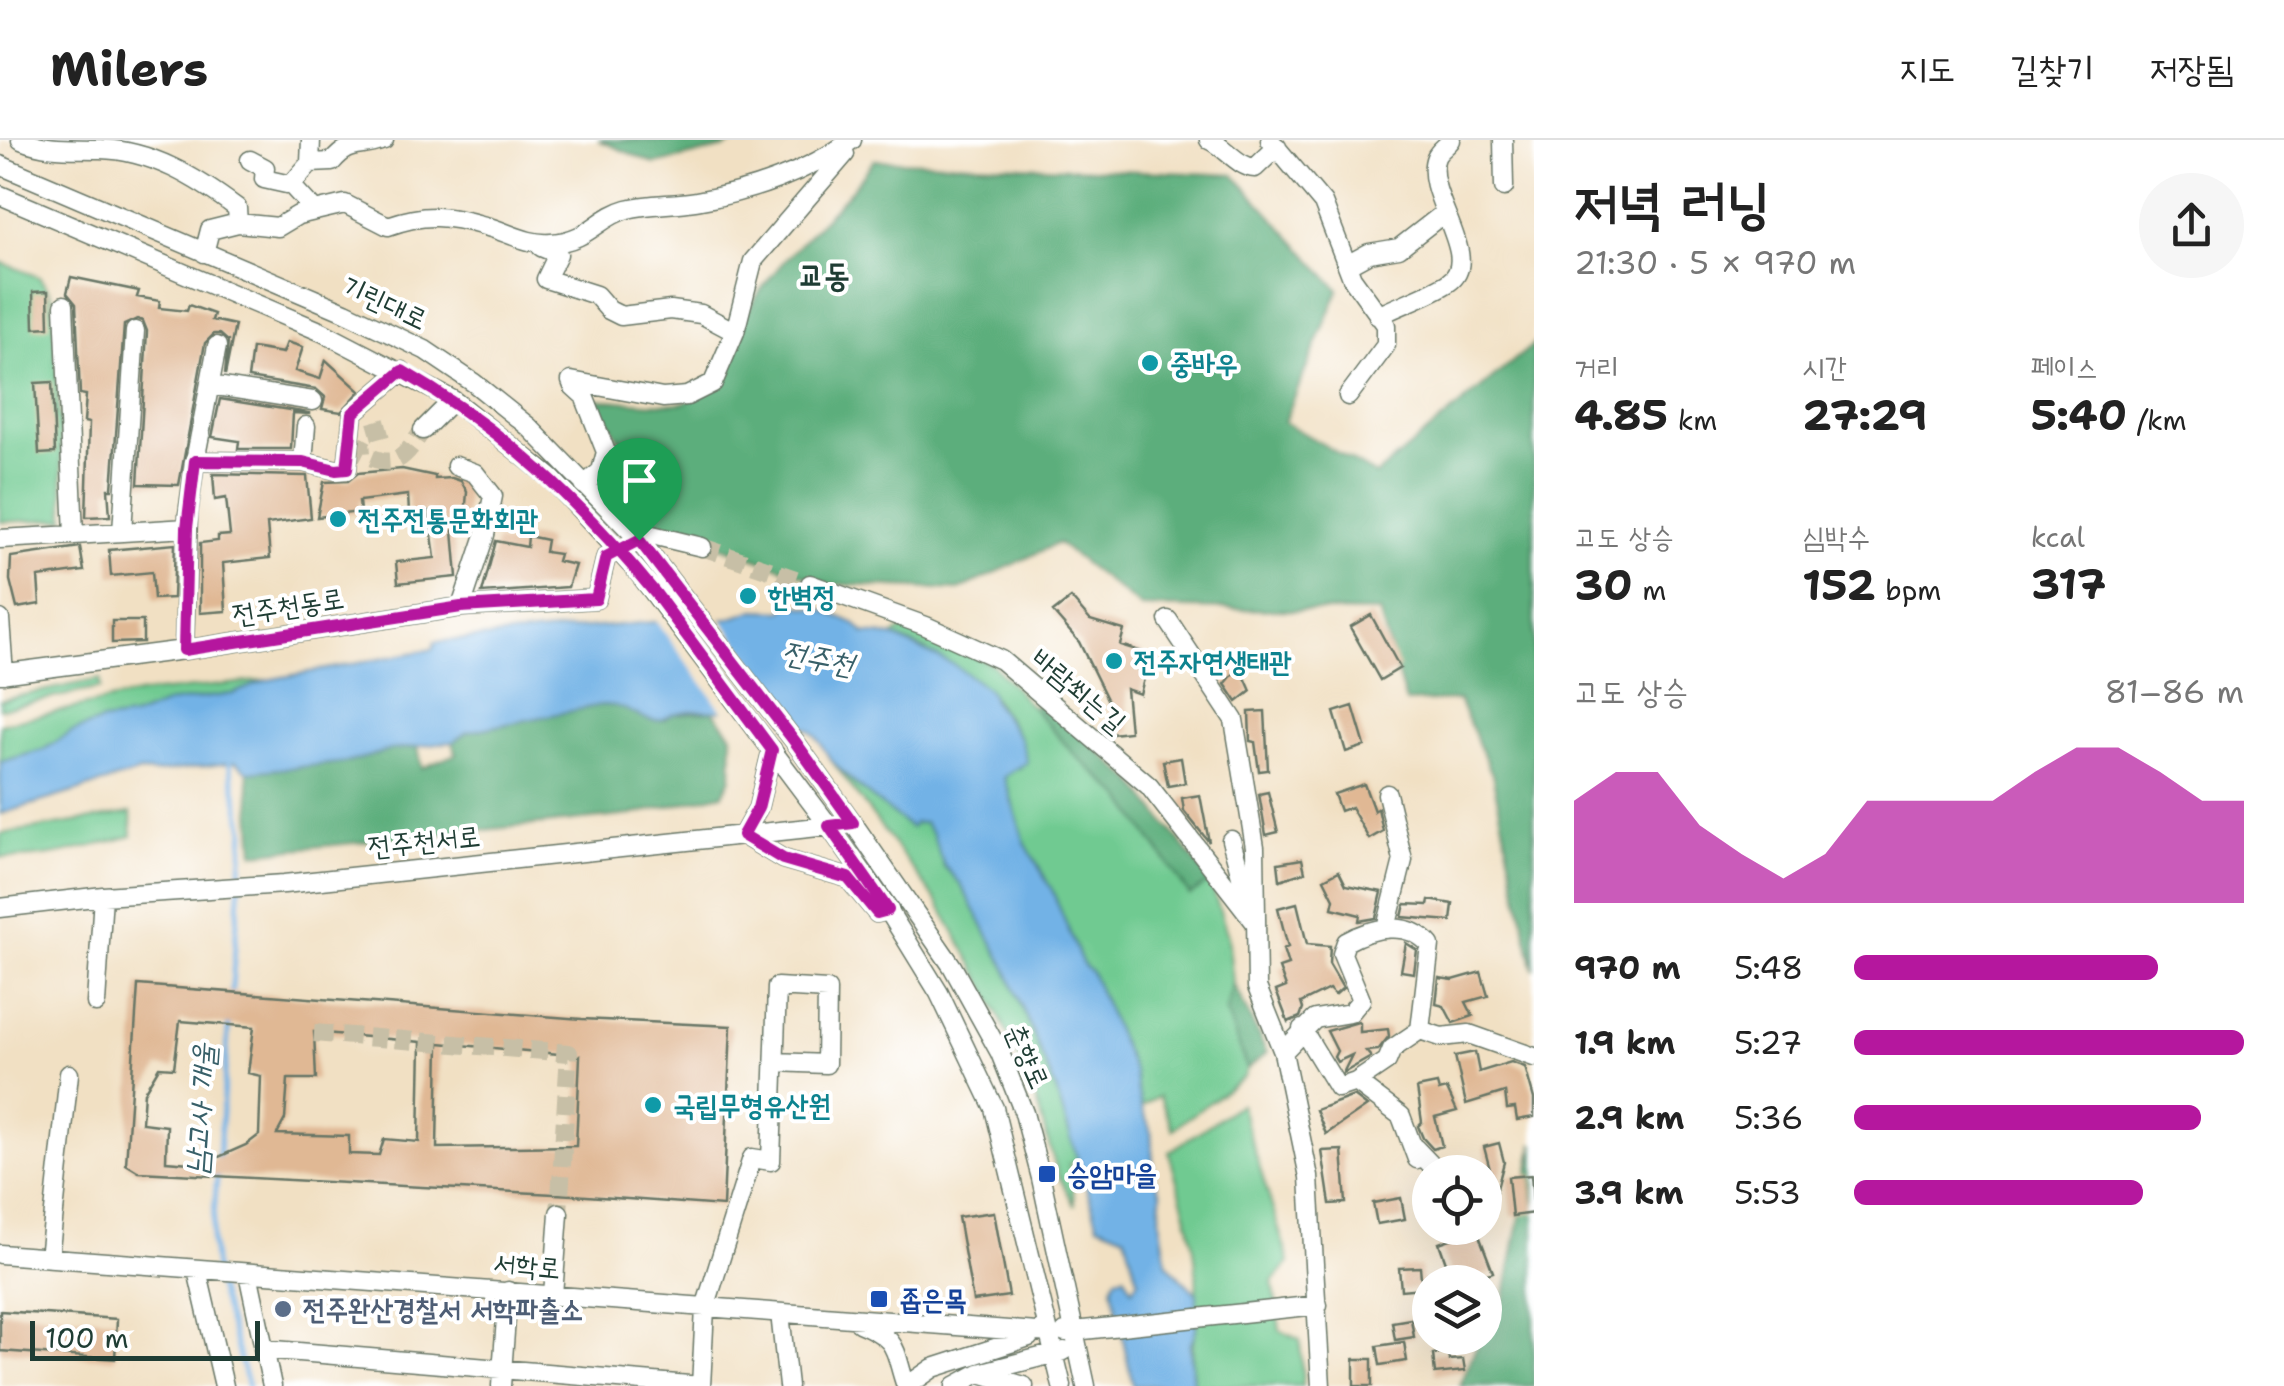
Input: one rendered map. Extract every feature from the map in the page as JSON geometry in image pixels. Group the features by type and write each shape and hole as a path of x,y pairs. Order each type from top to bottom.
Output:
{"street":[{"path":"291,186 310,163 311,140"},
{"path":"310,163 332,162 342,147 354,140 384,140"},
{"path":"531,243 554,244 583,237 621,210 692,202 741,191 820,162 855,140"},
{"path":"584,485 601,472 606,452 584,396 571,380 636,395 687,396 713,383 736,332 753,261 855,140"},
{"path":"1208,140 1224,147 1246,167 1255,168 1281,146 1323,203 1352,278 1386,325 1386,344 1348,396"},
{"path":"1378,316 1452,282 1461,265 1434,168 1440,151 1451,140"},
{"path":"1504,140 1504,188"},
{"path":"23,175 28,143 138,154 171,166 237,208 238,222"},
{"path":"250,160 264,168 264,179 291,186 315,212"},
{"name":"기린대로","path":"0,166 345,312 425,350 474,383 529,427 639,540 827,788"},
{"name":"기린대로","path":"0,196 322,332 453,400 551,478 619,552 656,594 772,750"},
{"path":"204,254 210,230 238,222 278,228 298,215 346,204 388,226 413,216 437,215 482,225 558,254 546,280 596,295 609,310 621,316 672,310 701,314 736,332"},
{"path":"1347,265 1369,253 1398,248 1444,214"},
{"path":"64,305 74,536"},
{"path":"122,532 136,331"},
{"path":"184,650 187,528 195,461 217,346"},
{"path":"195,461 303,462 347,469 353,413 402,371"},
{"path":"210,385 313,401"},
{"path":"423,430 453,400"},
{"path":"303,462 306,426"},
{"path":"456,466 475,473 493,496 485,535 461,607"},
{"path":"0,540 187,528"},
{"path":"619,552 652,536 702,547"},
{"name":"전주천동로","path":"0,620 2,674 461,607 596,599 606,557 619,552"},
{"name":"바람쐬는길","path":"810,584 926,626 1000,660 1149,786 1254,920"},
{"path":"1168,620 1234,720 1255,847 1257,987 1284,1052 1309,1177 1322,1386"},
{"path":"772,750 758,808 743,835 783,859 848,878 877,913 888,910"},
{"name":"춘향로","path":"772,750 888,910 939,993 994,1108 1062,1386"},
{"name":"춘향로","path":"827,788 952,966 1000,1053 1027,1126 1086,1386"},
{"path":"1386,928 1403,860 1387,794"},
{"name":"전주천서로","path":"0,908 103,896 284,884 853,823"},
{"path":"1231,840 1254,920"},
{"path":"96,1003 103,896"},
{"path":"1284,1052 1302,1030 1315,1019 1350,1013 1361,1000 1342,954 1346,942 1370,929 1386,928 1424,938 1430,944 1420,1030 1392,1049 1387,1062 1356,1082 1338,1088 1302,1030"},
{"path":"263,1349 502,1378 701,1386 705,1308 752,1158 771,1161 777,987 827,990 826,1064 775,1062"},
{"path":"1420,1030 1441,1036 1469,1034 1534,1057"},
{"path":"49,1258 69,1074"},
{"path":"1356,1082 1401,1116 1418,1155"},
{"path":"553,1295 559,1212"},
{"name":"서학로","path":"0,1254 1050,1332"},
{"path":"202,1270 219,1380"},
{"path":"248,1273 272,1386"},
{"path":"502,1378 508,1291"},
{"path":"955,1386 980,1373 1055,1353 1096,1330 1318,1305"},
{"path":"780,1313 788,1386"},
{"path":"844,1318 880,1332 894,1343 906,1386 933,1368 1002,1344 1050,1332 1076,1340"},
{"path":"980,1373 1024,1386"}],"green space":[{"path":"598,140 739,140 725,148 655,164"},
{"path":"874,160 1234,175 1339,290 1284,422 1376,475 1534,344 1534,970 1492,774 1459,700 1406,702 1379,612 1141,607 1058,543 959,590 829,584 650,522 628,452 593,399 677,403 700,396 711,387 760,291"},
{"path":"0,262 39,277 52,296 65,519 0,522"},
{"path":"910,626 992,664 1074,753 1122,797 1190,895 1210,881 1228,936 1233,983 1226,1011 1247,1069 1244,1077 1173,1129 1159,1096 1141,1107 1134,1072 1091,972 1083,965 1052,890 1025,843 1004,777 1020,768 1020,738 988,690 922,648 892,636"},
{"path":"100,679 100,688 0,709 0,700"},
{"path":"267,680 232,694 168,703 133,717 103,721 72,732 43,750 0,762 0,724 138,694"},
{"path":"1041,700 1134,782 1210,881 1190,895 1122,797 1074,754 1034,708"},
{"path":"601,705 622,705 651,720 713,711 732,735 731,778 723,794 631,815 254,853 248,772 350,762 390,750 418,747 422,768 456,754 453,742 467,732"},
{"path":"828,756 852,782 910,827 924,823 932,833 944,866 960,883 1006,968 1056,1090 1078,1160 1069,1164 1075,1206 1058,1175 1031,1084 985,986 938,903"},
{"path":"131,813 132,836 50,855 0,857 0,834"},
{"path":"1233,983 1267,1053 1247,1069 1226,1011"},
{"path":"1240,1104 1289,1262 1273,1282 1280,1330 1300,1340 1303,1386 1193,1386 1195,1254 1169,1152"},
{"path":"1534,1143 1534,1386 1460,1386 1473,1355 1502,1355 1504,1301"}],"water":[{"name":"전주천","path":"790,604 823,610 854,623 864,633 892,636 953,664 989,690 1020,738 1027,762 1004,777 1025,843 1052,890 1134,1072 1151,1131 1167,1264 1197,1294 1196,1330 1190,1345 1193,1386 1133,1386 1112,1287 1116,1277 1125,1275 1132,1289 1138,1280 1125,1236 1098,1225 1056,1090 1006,968 960,883 944,866 932,833 924,823 914,823 911,828 871,796 833,762 811,731 800,725 765,715 723,711 687,711 655,720 601,705 467,732 453,742 390,750 350,762 248,772 236,762 140,772 0,814 0,762 43,750 72,732 103,721 133,717 168,703 232,694 267,680 433,649 435,642 664,621 729,619 755,610 783,611"}],"pier":[{"path":"718,614 806,734 777,722 727,717 653,617"}],"building":[{"path":"71,277 139,291 137,297 160,301 159,308 187,311 189,305 214,314 212,320 235,325 225,375 228,341 214,334 205,343 179,485 138,484 147,331 143,321 137,319 124,325 112,489 108,489 110,516 86,517 89,423 84,422 86,395 80,394 76,304 67,293"},
{"path":"48,291 49,327 34,328 33,292"},
{"path":"287,342 303,347 295,371 320,379 326,360 360,391 341,412 322,409 325,397 316,389 248,378 252,348 283,353"},
{"path":"52,382 55,453 39,454 35,383"},
{"path":"220,399 309,414 293,413 291,449 238,449 239,441 212,437"},
{"path":"402,469 435,479 461,481 467,492 465,516 453,531 457,577 398,583 396,562 435,558 429,511 409,513 408,495 359,501 360,512 317,517 324,482 348,481 358,473"},
{"path":"213,474 307,476 311,518 267,524 270,558 223,563 226,611 200,613 200,543 230,535 226,498 215,500"},
{"path":"528,536 547,540 545,552 559,554 557,561 575,565 568,587 482,593 496,541 527,547"},
{"path":"175,544 173,598 154,599 152,572 111,576 109,550"},
{"path":"80,547 84,571 38,577 40,604 17,608 10,580 11,557"},
{"name":"전주자연생태관","path":"1071,598 1090,620 1124,630 1120,645 1143,652 1138,670 1146,671 1140,694 1126,689 1130,732 1111,734 1108,701 1079,642 1053,612"},
{"path":"1371,615 1400,668 1380,680 1350,627"},
{"path":"112,621 143,621 143,642 112,643"},
{"path":"1240,666 1251,691 1237,702 1225,684"},
{"path":"1353,706 1365,746 1346,752 1334,712"},
{"path":"1265,711 1268,770 1259,771 1255,742 1250,741 1249,712"},
{"path":"1181,758 1185,783 1168,786 1163,761"},
{"path":"1364,784 1374,811 1378,808 1383,831 1369,839 1351,807 1340,811 1334,794"},
{"path":"1268,792 1278,832 1266,835 1259,794"},
{"path":"1200,795 1209,842 1184,811 1182,798"},
{"path":"1302,859 1305,872 1280,880 1278,863"},
{"path":"1339,871 1346,885 1382,892 1376,918 1359,921 1360,915 1332,908 1334,899 1324,879"},
{"path":"1429,900 1453,904 1451,921 1402,917 1405,904 1428,905"},
{"path":"1297,903 1307,944 1330,946 1329,964 1343,988 1335,995 1329,989 1301,1003 1300,1017 1288,1022 1276,991 1286,987 1279,968 1288,965 1283,949 1288,947 1278,908"},
{"path":"1406,943 1417,950 1414,973 1401,971"},
{"path":"1481,972 1488,996 1466,1002 1473,1016 1453,1023 1444,1006 1436,1004 1439,978 1453,980"},
{"name":"국립무형유산원","path":"138,985 582,1019 731,1026 723,1206 139,1172 126,1164","holes":["180,1021 254,1027 248,1073 261,1076 259,1135 203,1164 166,1161 167,1126 142,1123 144,1092 159,1067 174,1068","314,1032 421,1042 419,1142 384,1139 379,1155 349,1154 349,1136 277,1134 285,1119 288,1079 316,1079","439,1043 580,1056 576,1146 437,1148"]},
{"path":"1358,1022 1360,1032 1388,1029 1389,1036 1378,1050 1366,1051 1371,1057 1343,1073 1352,1055 1337,1062 1337,1051 1327,1031"},
{"path":"1475,1052 1479,1072 1511,1062 1525,1067 1534,1099 1534,1117 1517,1120 1515,1108 1507,1109 1505,1092 1466,1104 1455,1056"},
{"path":"1437,1084 1439,1091 1447,1089 1457,1111 1435,1117 1442,1146 1433,1149 1418,1126 1422,1122 1417,1088"},
{"path":"1354,1096 1367,1106 1326,1134 1316,1110"},
{"path":"1499,1143 1504,1162 1502,1170 1502,1155 1486,1155 1484,1147"},
{"path":"1342,1150 1346,1203 1330,1204 1322,1151"},
{"path":"1531,1175 1534,1213 1512,1216 1508,1177"},
{"path":"1401,1198 1405,1219 1377,1224 1373,1203"},
{"path":"994,1212 1009,1296 973,1301 958,1217"},
{"path":"1440,1245 1483,1245 1490,1265 1447,1265"},
{"path":"1412,1267 1412,1289 1401,1290 1399,1268"},
{"path":"0,1311 117,1319 115,1359 0,1351"},
{"path":"1411,1319 1412,1337 1395,1340 1392,1322"},
{"path":"1404,1342 1407,1361 1380,1365 1377,1346"},
{"path":"1433,1355 1463,1359 1465,1371 1435,1374"},
{"path":"1354,1359 1372,1359 1372,1386 1354,1386"}],"waterway":[{"name":"남고사 개울","path":"228,757 244,830 231,999"},
{"name":"남고사 개울","path":"229,1020 212,1241 216,1281 248,1386"}],"tunnel":[{"path":"387,427 366,433 361,442 362,453 383,461 398,459 423,430"},
{"path":"702,547 810,584"},
{"path":"314,1033 569,1053 559,1213"}],"place":[{"name":"중바우","path":"1150,363"},
{"name":"전주전통문화회관","path":"338,519"},
{"name":"한벽정","path":"748,596"},
{"name":"전주자연생태관","path":"1114,661"},
{"name":"국립무형유산원","path":"653,1105"},
{"name":"승암마을","path":"1047,1174"},
{"name":"좁은목","path":"879,1299"},
{"name":"전주완산경찰서 서학파출소","path":"283,1309"}],"district":[{"name":"교동","path":"824,274"}],"route":[{"path":"639,540 619,552 606,557 596,599 461,607 184,650 187,528 195,461 303,462 347,469 353,413 402,371 453,400 551,478 619,552 638,572 656,594 772,750 758,808 743,835 783,859 848,878 877,913 888,910 829,826 853,823 639,540"}]}
